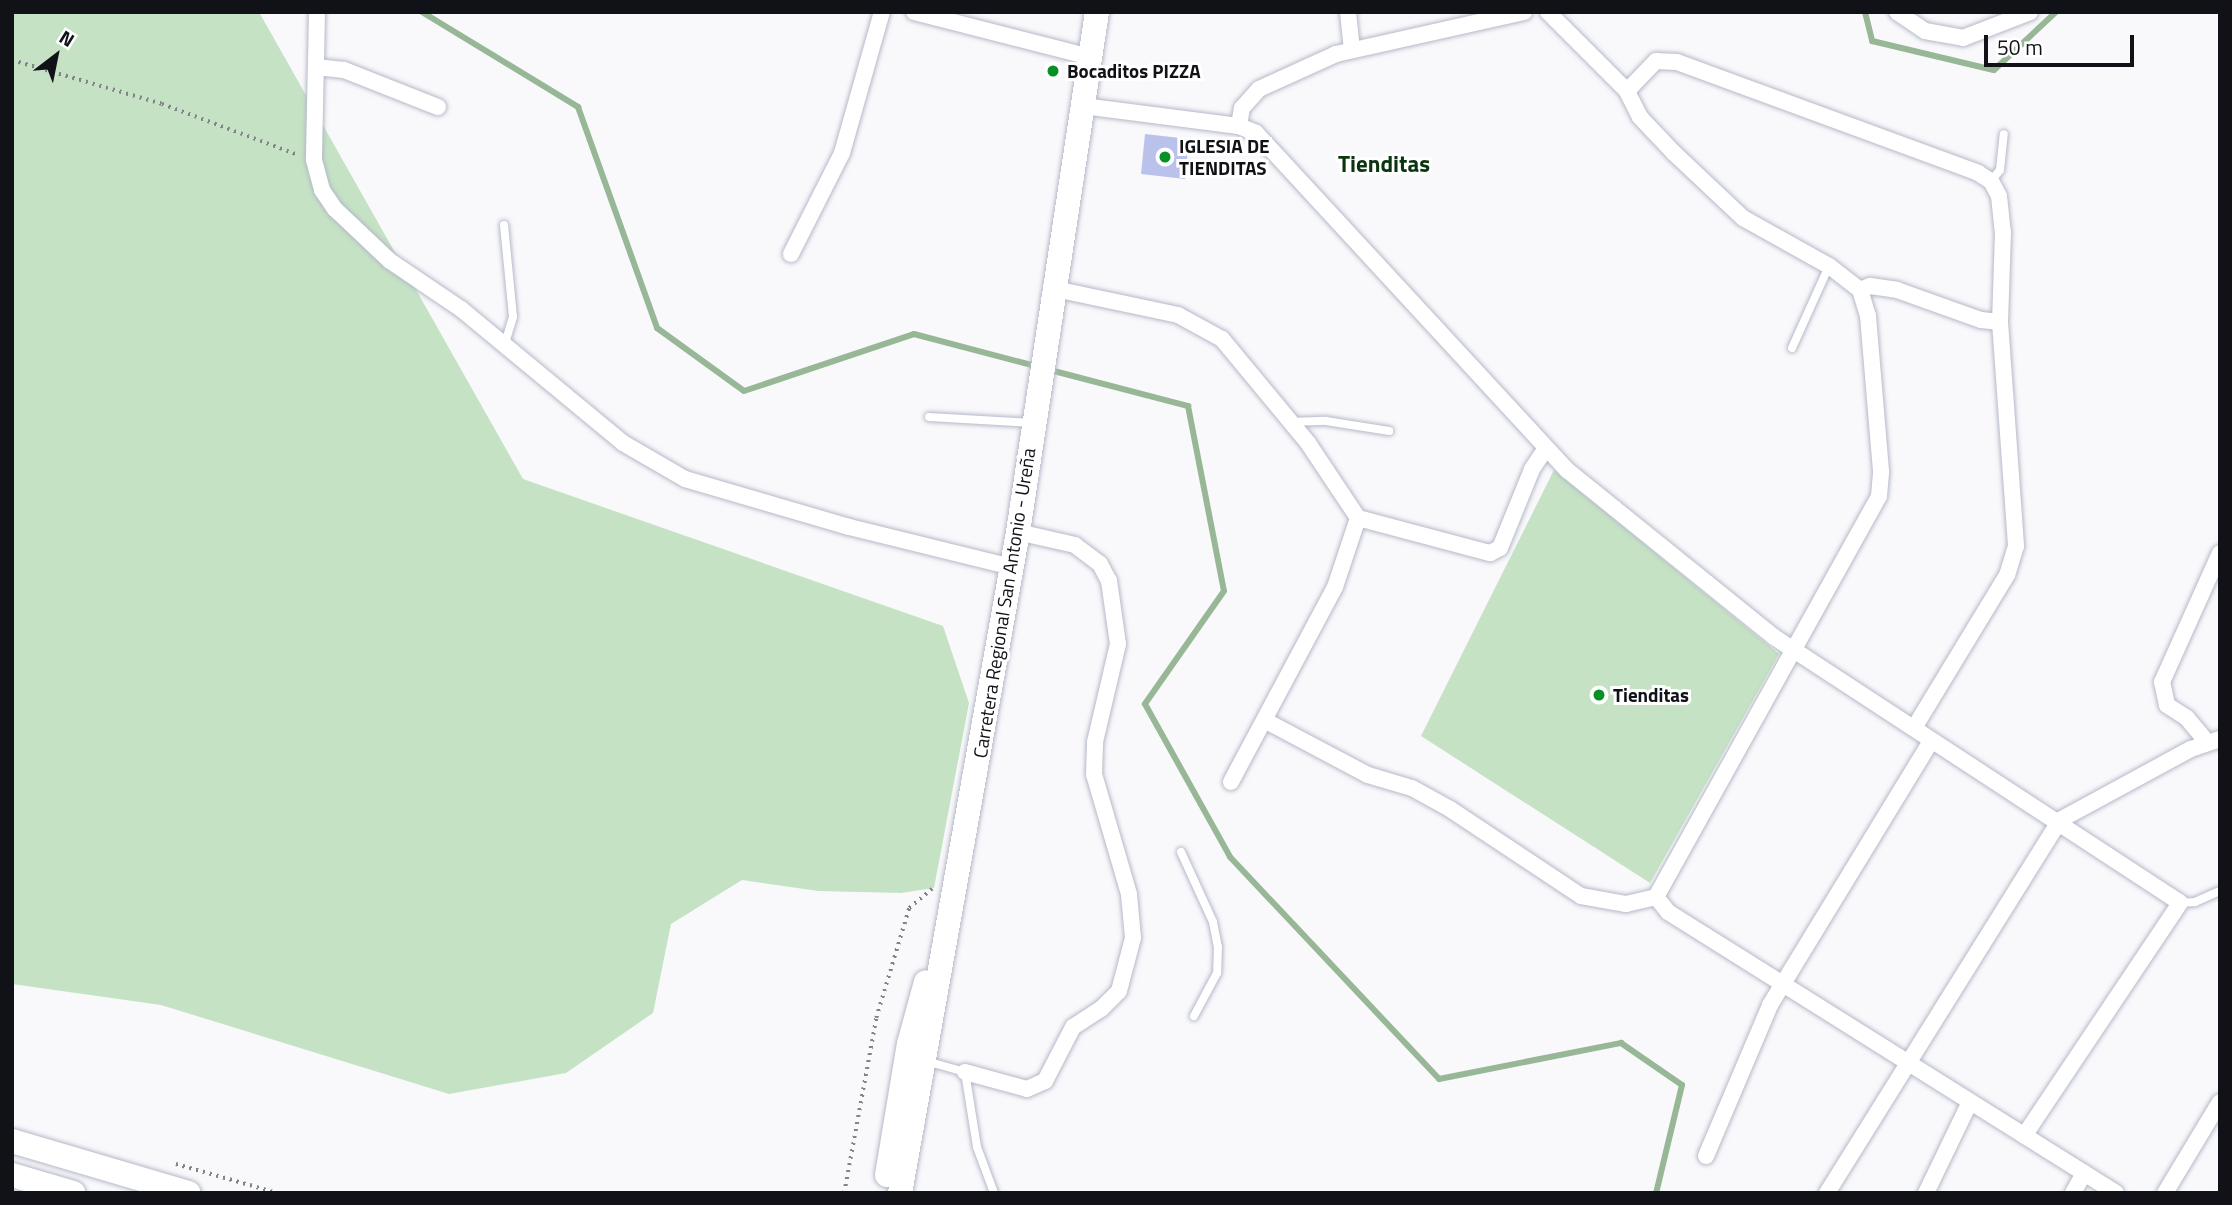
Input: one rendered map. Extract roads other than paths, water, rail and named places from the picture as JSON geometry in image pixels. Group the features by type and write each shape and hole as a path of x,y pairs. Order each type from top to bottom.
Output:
{"main road":[{"name":"Carretera Regional San Antonio - Ureña","path":"900,1193 950,930 1018,532 1097,12"},
{"path":"884,1193 909,1044 935,954 950,930"},
{"path":"12,1141 189,1193"},
{"path":"12,1175 73,1193"}],"street":[{"path":"317,12 314,160 322,190 364,239 505,343 623,443 685,479 849,527 1012,567"},
{"path":"791,254 842,153 882,12"},
{"path":"914,12 1090,57"},
{"path":"1348,12 1352,50"},
{"path":"1240,126 1242,108 1258,89 1352,50 1524,12"},
{"path":"1266,721 1368,775 1412,788 1450,809 1581,897 1626,904 1656,897 1879,496 1881,471 1868,316 1860,290 1829,266 1743,218 1640,117 1627,91 1548,12"},
{"path":"1897,12 1925,31 1963,38 2030,12"},
{"path":"1627,91 1656,61 1677,62 1991,181 1999,196 2003,232 2000,322 2016,547 2007,575 1914,728"},
{"path":"316,67 344,70 438,107"},
{"path":"1083,106 1240,126 1273,146 1567,470 1794,651 2179,903 2024,1136"},
{"path":"1860,290 1870,286 1897,290 1981,320 2000,322"},
{"path":"1055,289 1178,315 1210,331 1232,350 1290,422 1358,518 1490,553 1500,548 1532,470 1546,448"},
{"path":"1231,782 1266,721 1335,587 1358,518"},
{"path":"965,1072 1027,1089 1045,1081 1073,1027 1101,1010 1119,990 1133,938 1129,894 1094,774 1095,742 1118,644 1109,581 1100,564 1075,545 1018,532"},
{"path":"1827,1193 2057,823 2213,740 2167,705 2162,682 2220,553"},
{"path":"1706,1156 1731,1089 1783,984 1931,741"},
{"path":"1656,897 1668,912 2116,1193"},
{"path":"1926,1193 1970,1102"},
{"path":"2165,1193 2220,1102"},
{"path":"2073,1193 2084,1173"}],"lane":[{"path":"1991,181 2000,170 2004,134"},
{"path":"504,225 513,317 512,333 505,343"},
{"path":"1792,348 1829,266"},
{"path":"929,416 1033,423"},
{"path":"1290,422 1326,421 1389,431"},
{"path":"1181,852 1213,922 1218,947 1217,972 1194,1016"},
{"path":"2179,903 2195,902 2220,891"},
{"path":"926,1060 965,1072 977,1147 994,1193"}],"waterway":[{"path":"422,12 578,107 657,328 744,391 914,334 1039,367"},
{"path":"1865,12 1872,41 1994,70 2056,12"},
{"path":"1050,370 1188,406 1224,591 1145,704 1230,857 1439,1079 1621,1043 1682,1085 1656,1193"}],"place":[{"name":"Bocaditos PIZZA","path":"1053,71"},
{"name":"IGLESIA DE TIENDITAS","path":"1165,157"},
{"name":"Tienditas","path":"1599,695"}],"district":[{"name":"Tienditas","path":"1384,164"}]}
